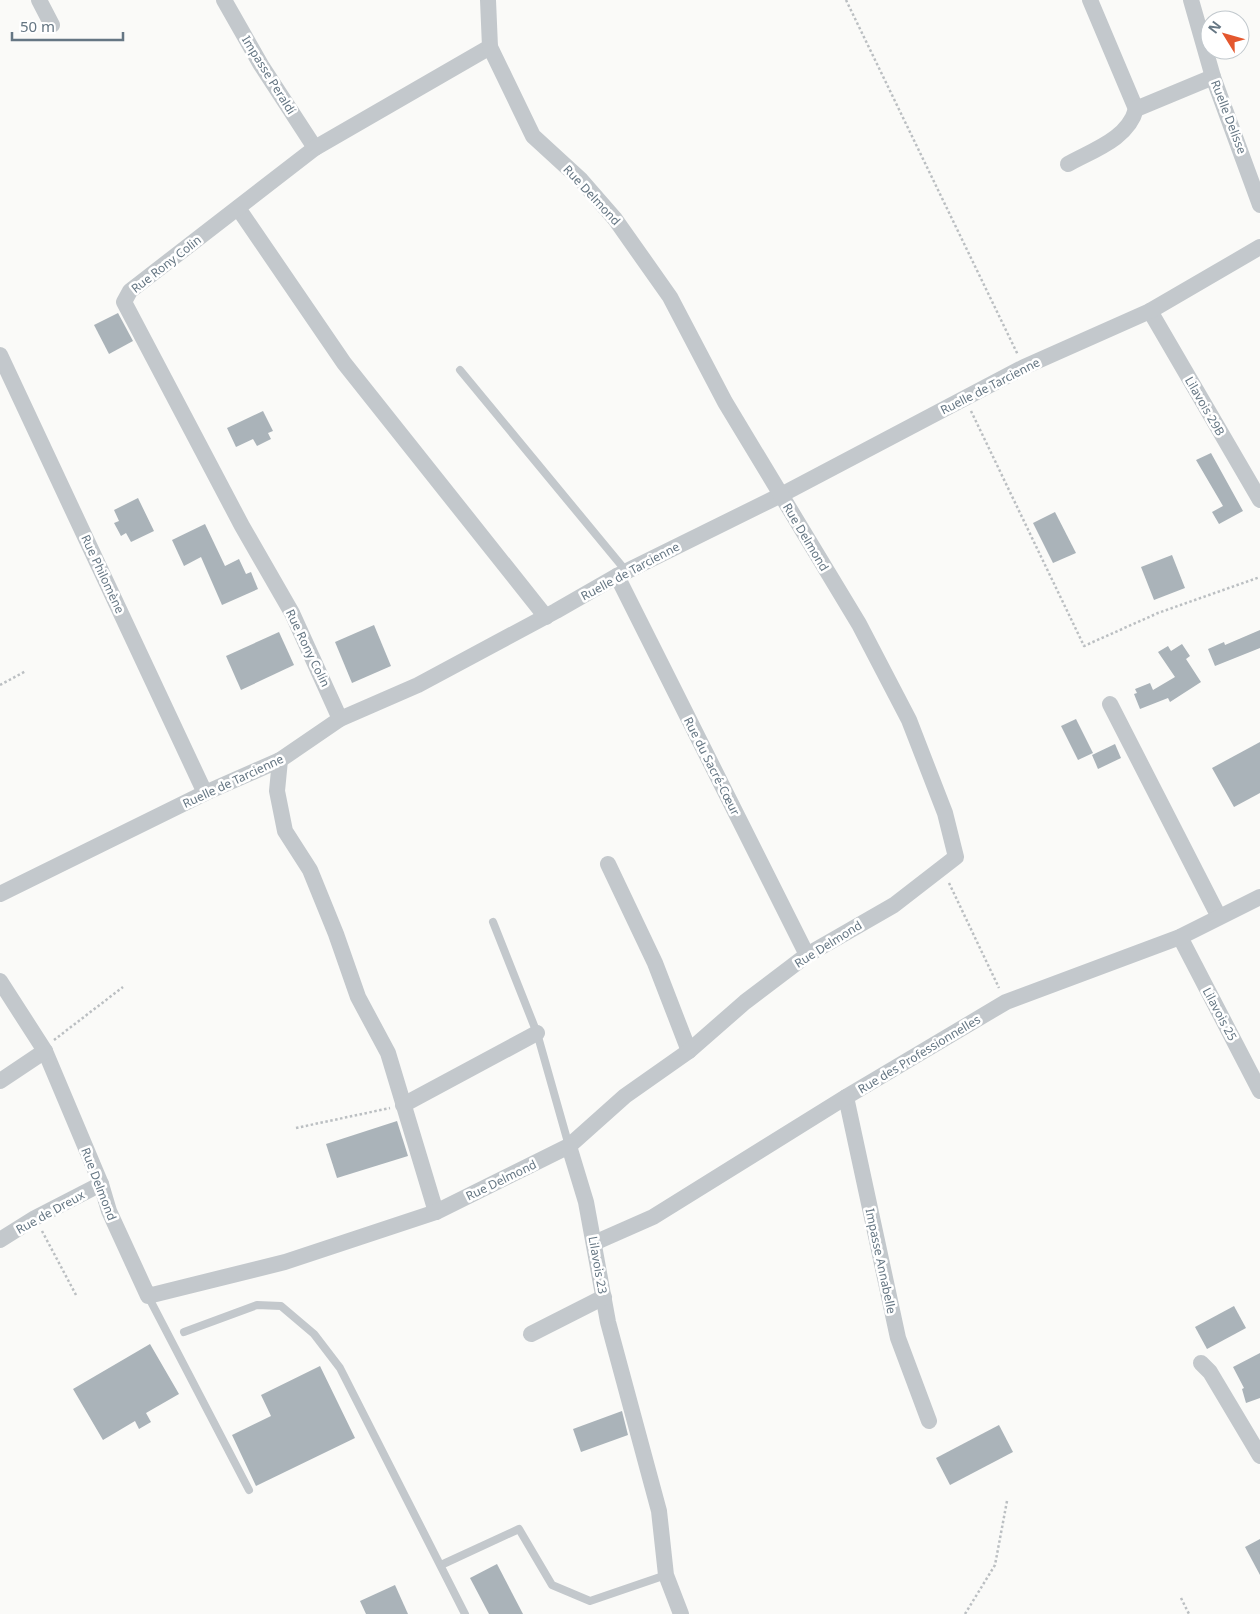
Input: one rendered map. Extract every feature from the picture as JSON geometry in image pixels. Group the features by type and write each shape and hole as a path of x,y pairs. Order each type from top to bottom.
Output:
{"street":[{"path":"39,0 52,25"},
{"name":"Impasse Peraldi","path":"224,0 261,66 315,148"},
{"path":"488,0 490,47"},
{"path":"1068,164 1124,132 1133,121 1136,109 1090,0"},
{"name":"Ruelle Delisse","path":"1191,0 1214,77 1260,205"},
{"name":"Rue Rony Colin","path":"340,719 292,613 242,526 124,302 130,291 315,148 490,47"},
{"name":"Rue Delmond","path":"0,980 44,1050 101,1184 109,1211 148,1296 285,1262 436,1212 569,1146 625,1096 690,1051 745,1002 807,955 894,904 956,857 945,813 909,720 859,624 725,402 670,297 616,219 581,180 533,136 490,47"},
{"path":"1136,109 1214,77"},
{"path":"238,208 344,363 546,617"},
{"name":"Ruelle de Tarcienne","path":"0,894 205,793 280,760 340,719 418,684 546,617 621,574 781,495 1024,367 1150,311 1260,247"},
{"name":"Lilavois 29B","path":"1150,311 1260,500"},
{"name":"Rue Philomène","path":"0,355 205,793"},
{"name":"Rue du Sacré-Cœur","path":"621,574 807,955"},
{"path":"1110,704 1219,917"},
{"path":"280,760 277,791 286,830 310,870 336,934 358,997 388,1053 436,1212"},
{"path":"608,864 655,963 690,1051"},
{"name":"Rue des Professionnelles","path":"594,1243 653,1217 846,1097 1006,1002 1180,937 1260,897"},
{"name":"Lilavois 25","path":"1180,937 1260,1091"},
{"path":"403,1105 537,1033"},
{"path":"0,1081 44,1050"},
{"name":"Impasse Annabelle","path":"846,1097 898,1338 929,1421"},
{"name":"Lilavois 23","path":"569,1146 586,1202 608,1322 659,1511 666,1575 681,1614"},
{"name":"Rue de Dreux","path":"0,1240 35,1218 101,1184"},
{"path":"531,1334 604,1297"},
{"path":"1201,1363 1210,1372 1260,1456"}],"lane":[{"name":"Rue du Sacré-Cœur","path":"460,370 621,574"},
{"name":"Lilavois 23","path":"493,922 537,1033 569,1146"},
{"path":"148,1296 249,1490"},
{"path":"184,1332 257,1305 281,1306 314,1334 340,1368 465,1614"},
{"path":"441,1565 518,1530 552,1585 590,1601 666,1575"}],"path":[{"path":"846,0 1024,367"},
{"path":"965,398 1084,646 1158,613 1260,577"},
{"path":"0,685 26,671"},
{"path":"942,868 1006,1002"},
{"path":"44,1050 123,987"},
{"path":"296,1128 403,1105"},
{"path":"35,1218 76,1295"},
{"path":"966,1614 995,1564 1007,1501"},
{"path":"1181,1598 1189,1614"}],"building":[{"path":"118,313 133,341 109,354 94,325"},
{"path":"263,411 273,431 268,433 271,439 257,446 253,439 236,447 227,428"},
{"path":"1211,453 1243,511 1219,524 1212,512 1223,506 1196,460"},
{"path":"138,498 154,531 131,542 126,533 121,536 114,523 119,521 114,510"},
{"path":"1055,512 1076,553 1053,563 1033,523"},
{"path":"205,524 225,566 239,559 246,574 251,572 258,589 222,605 201,557 184,566 172,540"},
{"path":"1172,555 1185,588 1154,600 1141,567"},
{"path":"374,625 391,666 352,683 335,642"},
{"path":"1260,630 1260,648 1215,666 1208,649 1224,642 1225,645"},
{"path":"279,632 294,665 241,690 226,656"},
{"path":"1182,644 1190,656 1186,659 1201,682 1170,702 1168,698 1140,709 1134,694 1137,693 1135,689 1150,683 1153,690 1175,677 1158,652 1168,646 1171,651"},
{"path":"1076,719 1093,753 1078,760 1061,726"},
{"path":"1260,742 1260,793 1234,807 1212,768"},
{"path":"1115,744 1121,758 1098,769 1092,755"},
{"path":"397,1121 408,1156 337,1178 326,1144"},
{"path":"1234,1306 1246,1328 1207,1349 1195,1327"},
{"path":"150,1344 179,1394 146,1413 151,1422 139,1429 135,1421 103,1440 73,1389"},
{"path":"1260,1353 1260,1398 1246,1403 1242,1389 1244,1388 1233,1367"},
{"path":"320,1366 355,1438 256,1486 232,1435 271,1416 261,1395"},
{"path":"622,1411 628,1435 581,1452 573,1429"},
{"path":"999,1425 1013,1452 950,1485 936,1458"},
{"path":"1260,1539 1260,1575 1245,1547"},
{"path":"497,1564 523,1614 489,1614 470,1578"},
{"path":"395,1585 408,1614 366,1614 360,1601"}]}
